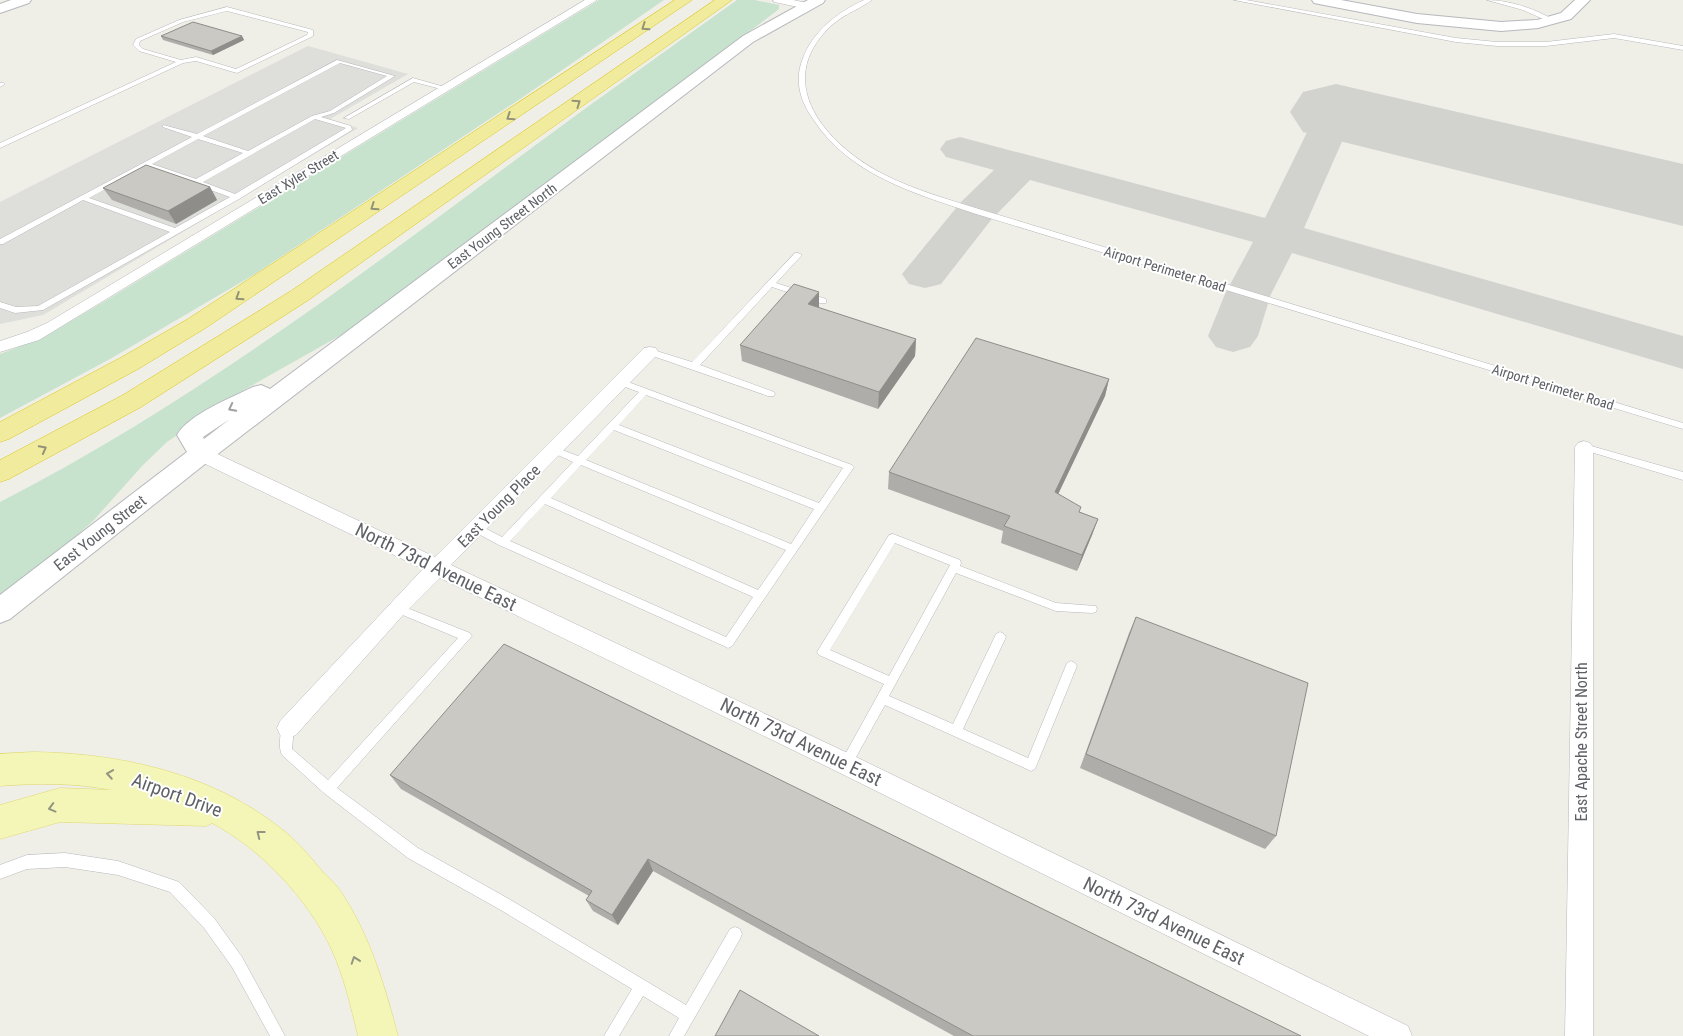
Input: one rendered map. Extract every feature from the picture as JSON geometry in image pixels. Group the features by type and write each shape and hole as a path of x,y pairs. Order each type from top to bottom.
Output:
{"highway":[{"path":"0,433 122,368 196,324 685,0"},
{"path":"0,472 132,401 207,356 299,296 725,0"},
{"path":"0,492 133,418 309,305 450,191"}],"main road":[{"name":"Airport Drive","path":"0,770 75,768 122,775 170,788 222,809 262,834 294,865 328,905 351,950 371,1006 378,1036"},
{"path":"0,822 60,805 116,808 222,809"}],"street":[{"path":"2,4 24,0"},
{"name":"East Xyler Street","path":"0,347 33,336 52,326 592,0"},
{"path":"778,0 813,3"},
{"path":"1319,0 1462,24 1524,26 1552,21 1576,10 1583,0"},
{"name":"East Young Street North","path":"201,454 189,435 211,419 322,362 748,38 813,3"},
{"name":"East Young Place","path":"288,728 397,608 650,352"},
{"name":"East Apache Street North","path":"1579,1036 1584,447"},
{"name":"North 73rd Avenue East","path":"201,454 846,764 1398,1036"},
{"name":"East Young Street","path":"0,611 201,454"}],"lane":[{"name":"Airport Perimeter Road","path":"869,0 830,23 810,47 803,64 800,81 807,104 816,122 830,139 853,159 880,175 914,190 976,211 1683,426"},
{"path":"1237,0 1456,40 1497,44 1546,44 1614,36 1683,48"},
{"path":"1490,0 1526,9 1552,21"},
{"path":"0,146 181,62 196,59 237,71 310,36 311,31 226,9 181,22 138,40 136,45 141,50 181,62"},
{"path":"0,242 339,61 392,76 332,112 314,117 198,182"},
{"path":"347,118 412,80 445,88"},
{"path":"0,305 15,310 40,308 236,197 350,129 349,127 314,117"},
{"path":"165,126 249,153"},
{"path":"146,164 236,197"},
{"path":"83,198 175,231"},
{"path":"694,366 798,255"},
{"path":"770,284 823,301"},
{"path":"650,352 771,394"},
{"path":"477,528 503,542 728,643 849,467 620,382"},
{"path":"503,542 645,391"},
{"path":"613,426 821,508"},
{"path":"1584,447 1683,476"},
{"path":"554,450 793,548"},
{"path":"544,499 761,596"},
{"path":"846,764 954,568 956,563 893,538 824,652 891,682"},
{"path":"954,568 1056,608 1092,609"},
{"path":"328,789 466,636 397,608"},
{"path":"956,731 1000,637"},
{"path":"882,698 1031,765 1070,666"},
{"path":"288,728 286,751 328,789 413,853 504,904 688,1015"},
{"path":"0,872 27,862 65,860 118,868 174,887 209,923 237,962 278,1036"},
{"path":"676,1036 735,934"},
{"path":"611,1036 641,987"}],"shaded area":[{"path":"308,46 408,74 330,119 358,128 43,315 0,324 0,202"}],"green space":[{"path":"599,0 664,0 523,97 255,274 110,359 0,418 0,354 44,337 110,298"},
{"path":"737,0 755,0 779,5 779,9 373,317 235,395 167,442 143,465 93,521 44,564 0,598 0,502 141,422 276,334"}],"building":[{"path":"193,22 242,36 211,51 161,36"},
{"path":"146,165 210,187 168,211 103,188"},
{"path":"794,284 819,292 808,304 916,339 879,392 740,345"},
{"path":"976,338 1109,379 1055,492 1081,507 1079,512 1098,519 1082,555 1004,526 1010,516 889,472"},
{"path":"1136,617 1308,683 1276,836 1086,754"},
{"path":"504,644 1301,1036 973,1036 648,859 612,915 586,900 592,891 390,775"},
{"path":"740,990 819,1036 715,1036"}],"taxiway":[{"path":"1279,235 1336,112"},
{"path":"960,149 1279,235"},
{"path":"925,274 976,211 1022,166"},
{"path":"1233,336 1248,294 1279,235"},
{"path":"1279,235 1683,353"}],"runway":[{"path":"1336,112 1683,195"}]}
